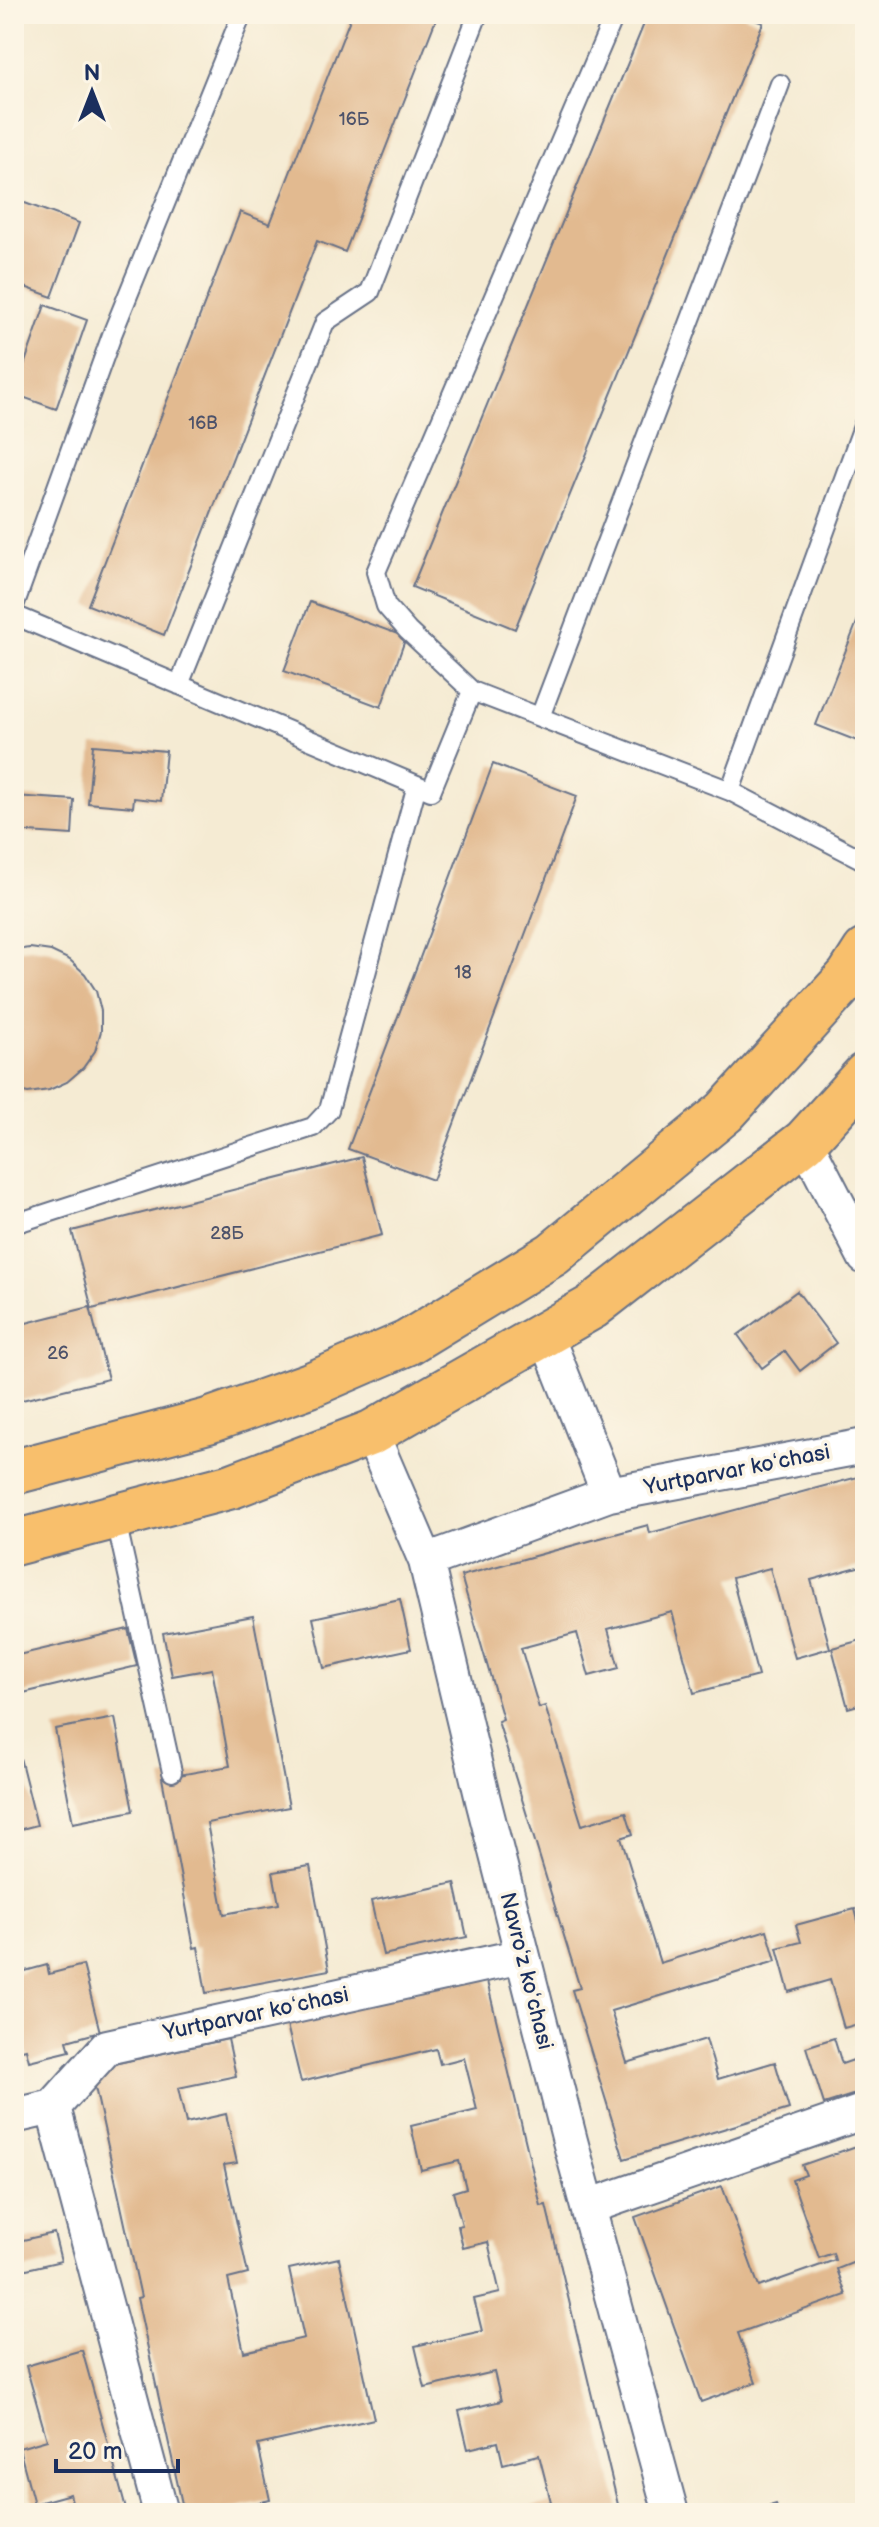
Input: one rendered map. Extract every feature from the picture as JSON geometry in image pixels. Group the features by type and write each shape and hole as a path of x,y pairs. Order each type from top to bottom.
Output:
{"highway":[{"path":"14,1472 208,1421 310,1385 407,1343 553,1254 725,1112 849,976 865,951"},
{"path":"14,1543 232,1486 371,1433 592,1307 805,1141 865,1075"},
{"path":"576,1235 614,1289"}],"street":[{"path":"805,1141 865,1257"},
{"path":"545,1333 609,1494"},
{"name":"Navroʻz koʻchasi","path":"371,1433 426,1561 522,1956 671,2513"},
{"name":"Yurtparvar koʻchasi","path":"426,1561 609,1494 865,1446"},
{"name":"Yurtparvar koʻchasi","path":"53,2107 107,2047 522,1956"},
{"path":"14,2116 53,2107 161,2513"},
{"path":"588,2207 865,2111"}],"lane":[{"path":"179,685 325,322 370,292 478,14"},
{"path":"615,14 376,572 386,606 472,691 730,791 865,861"},
{"path":"14,606 113,332 235,16"},
{"path":"540,717 780,84"},
{"path":"730,791 865,421"},
{"path":"14,615 431,791 472,691"},
{"path":"14,1224 313,1127 329,1110 417,785"},
{"path":"115,1516 172,1772"}],"building":[{"path":"352,14 438,14 345,252 317,241 164,635 88,605 240,212 270,224"},
{"path":"648,14 740,14 763,23 515,629 412,587"},
{"path":"14,199 79,223 52,297 14,283"},
{"path":"45,305 87,320 56,409 14,394"},
{"path":"310,602 406,637 381,707 284,671"},
{"path":"865,602 865,744 816,725"},
{"path":"93,745 166,751 161,801 134,798 133,807 88,803"},
{"path":"493,764 577,796 433,1180 348,1149"},
{"path":"14,796 74,800 72,835 14,831"},
{"path":"30,948 51,951 70,960 85,974 96,991 101,1011 101,1031 95,1051 83,1068 67,1082 49,1090 28,1093 14,1090 14,950"},
{"path":"362,1157 382,1235 92,1309 72,1231"},
{"path":"797,1291 836,1343 800,1371 785,1351 762,1368 738,1335"},
{"path":"90,1307 108,1379 14,1402 14,1326"},
{"path":"865,1475 865,1565 811,1580 830,1648 795,1658 770,1568 732,1578 758,1676 694,1693 672,1612 608,1629 619,1668 589,1676 577,1633 521,1648 539,1708 545,1706 582,1825 626,1812 633,1834 621,1838 660,1963 767,1930 776,1961 611,2011 627,2063 706,2039 718,2079 775,2062 789,2109 624,2159 572,1990 580,1988 498,1721 503,1719 461,1576 648,1525 650,1533"},
{"path":"400,1599 411,1649 324,1668 313,1618"},
{"path":"253,1616 289,1807 207,1823 224,1914 279,1904 273,1872 310,1866 329,1970 206,1993 198,1947 194,1948 162,1778 230,1766 212,1669 172,1676 163,1633"},
{"path":"128,1629 137,1666 19,1694 14,1675 14,1656"},
{"path":"865,1639 865,1703 848,1708 832,1648"},
{"path":"115,1718 133,1811 73,1823 55,1729"},
{"path":"14,1734 37,1825 14,1831"},
{"path":"455,1883 467,1937 383,1955 371,1901"},
{"path":"855,1909 860,1928 865,1927 865,2022 844,2028 830,1980 789,1992 777,1948 801,1942 796,1925"},
{"path":"47,1965 49,1974 83,1965 100,2032 67,2041 70,2051 29,2061 26,2049 14,2052 14,1974"},
{"path":"485,1973 541,2206 546,2205 620,2513 523,2513 522,2510 551,2502 539,2455 503,2464 498,2442 468,2449 459,2411 501,2401 494,2372 425,2388 415,2346 482,2331 474,2299 500,2293 488,2242 463,2248 458,2226 462,2225 453,2192 466,2188 459,2161 421,2170 411,2126 477,2110 464,2058 440,2064 436,2049 301,2082 286,2021"},
{"path":"834,2038 842,2064 865,2056 865,2091 824,2104 806,2047"},
{"path":"228,2039 236,2076 178,2088 186,2123 226,2114 237,2163 224,2165 248,2274 228,2279 244,2352 304,2338 289,2269 339,2258 374,2419 258,2445 270,2500 211,2513 184,2513 91,2069"},
{"path":"14,2060 23,2092 14,2095"},
{"path":"865,2143 865,2258 837,2269 846,2295 738,2333 756,2382 701,2402 635,2217 722,2186 759,2287 835,2260 833,2253 819,2258 792,2180 806,2175 802,2165"},
{"path":"54,2233 61,2261 14,2272 14,2242"},
{"path":"82,2350 127,2513 75,2513 70,2494 34,2504 19,2448 47,2440 26,2366"},
{"path":"776,2504 778,2513 750,2513 750,2512"}]}
